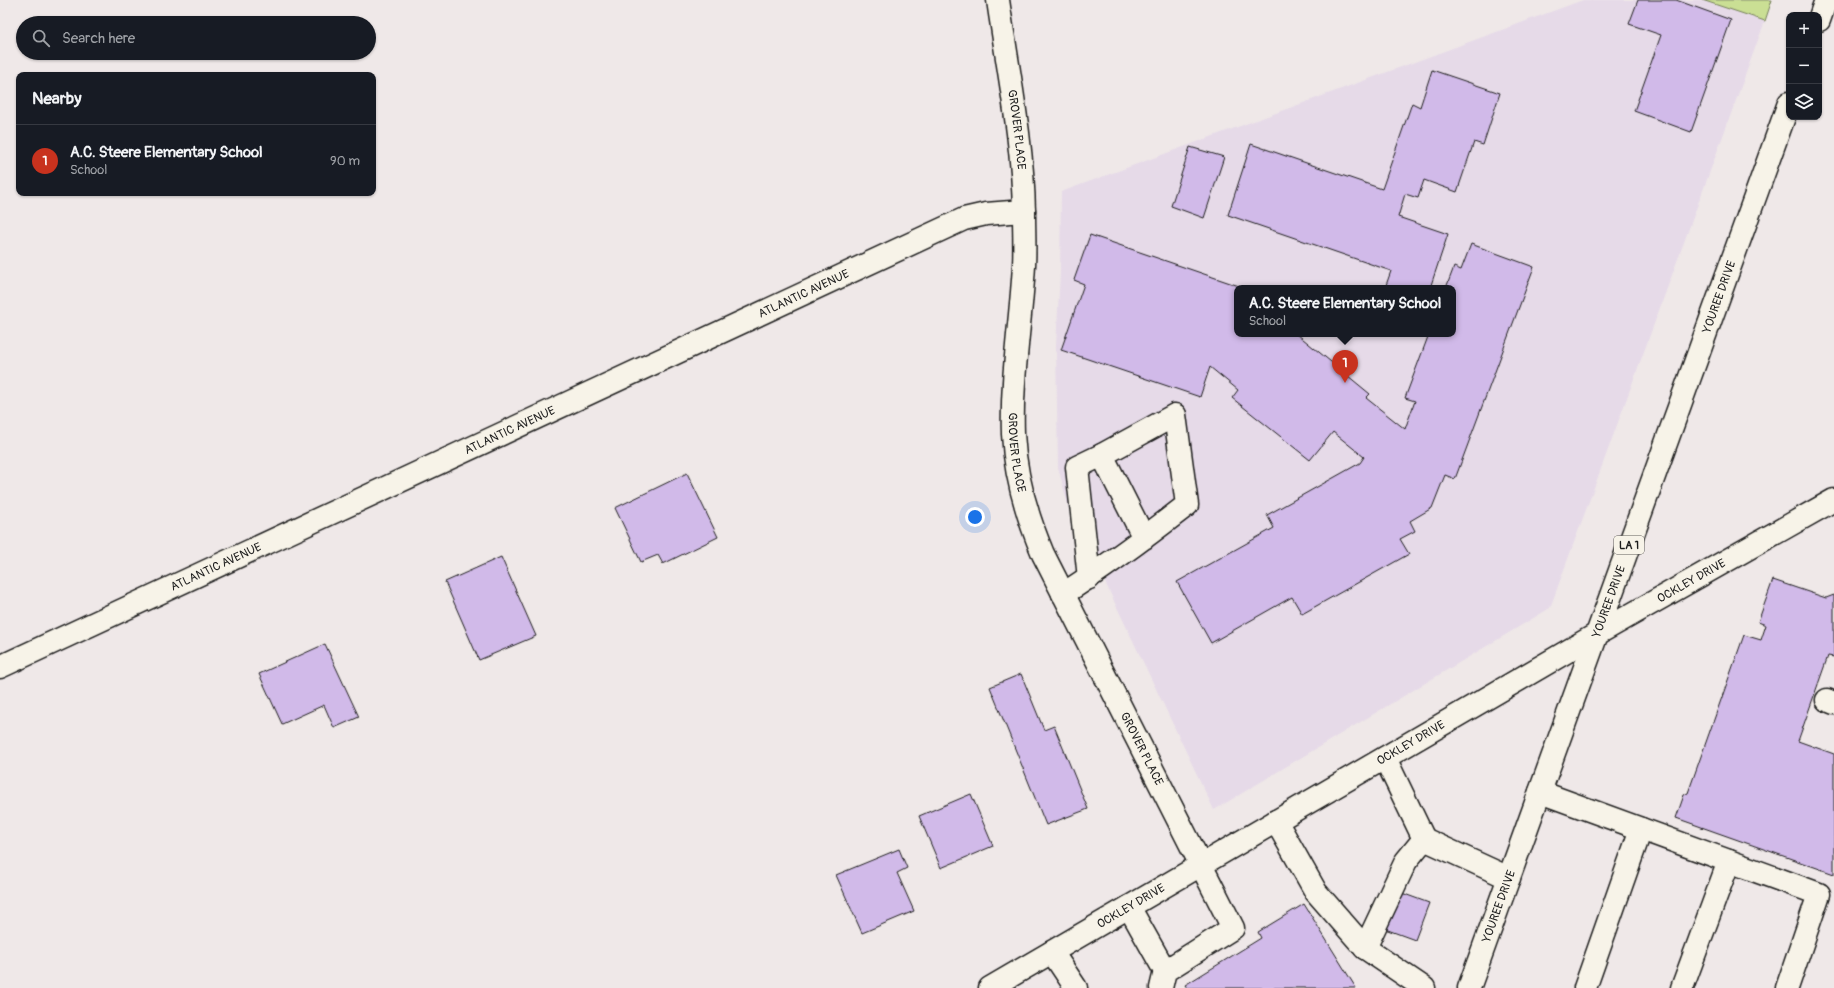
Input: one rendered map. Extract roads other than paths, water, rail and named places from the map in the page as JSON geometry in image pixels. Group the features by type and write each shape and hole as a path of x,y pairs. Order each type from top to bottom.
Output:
{"street":[{"name":"GROVER PLACE","path":"998,0 1020,152 1024,211 1024,264 1015,372 1013,434 1030,523 1043,554 1063,594 1233,928 1163,980"},
{"path":"1822,12 1826,0"},
{"name":"YOUREE DRIVE","path":"1469,988 1786,111"},
{"name":"ATLANTIC AVENUE","path":"0,667 964,219 986,214 1024,211"},
{"path":"1063,594 1089,578 1187,505 1175,415 1077,467 1089,578"},
{"path":"1102,455 1144,538"},
{"name":"OCKLEY DRIVE","path":"990,988 1597,634 1834,500"},
{"path":"1386,758 1424,839 1509,878"},
{"path":"1540,792 1826,897 1787,988"},
{"path":"1276,821 1316,892 1365,948 1424,988"},
{"path":"1585,988 1641,829"},
{"path":"1365,948 1406,861 1424,839"},
{"path":"1682,988 1729,861"},
{"path":"1129,907 1163,980"},
{"path":"1052,952 1076,988"}],"place":[{"name":"A.C. Steere Elementary School","path":"1345,383"}]}
